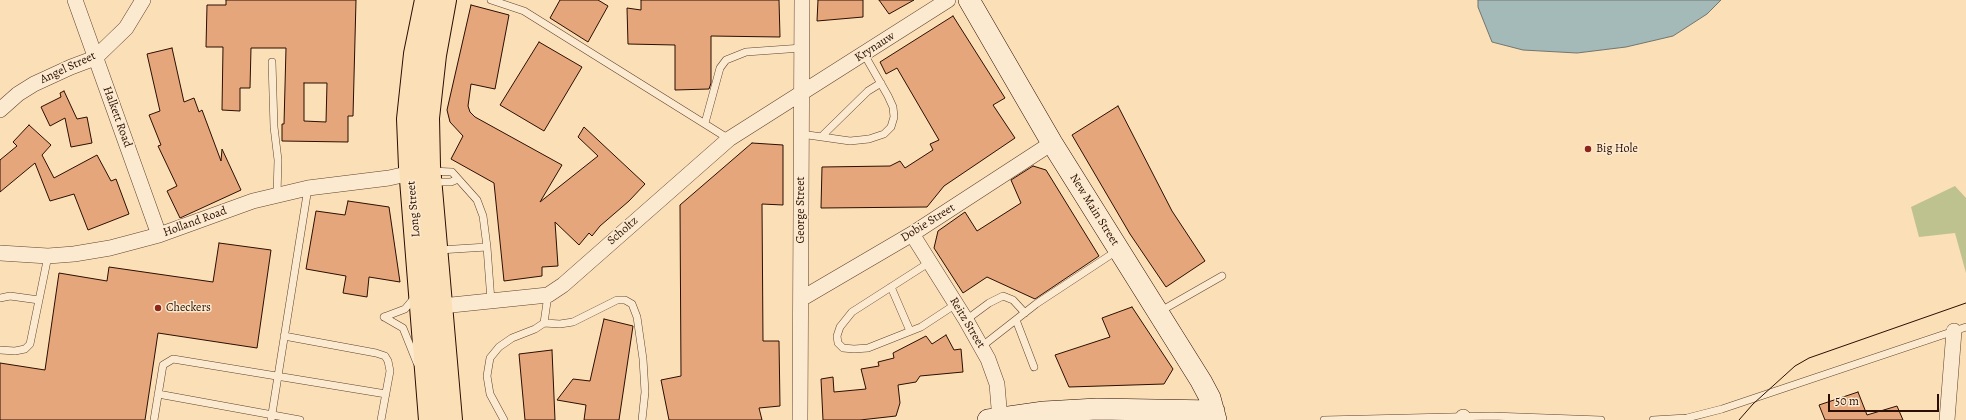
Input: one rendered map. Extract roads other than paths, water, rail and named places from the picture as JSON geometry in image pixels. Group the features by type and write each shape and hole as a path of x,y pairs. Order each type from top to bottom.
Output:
{"highway":[{"name":"Long Street","path":"426,0 415,54 408,119 437,250 427,388 430,420"},
{"name":"Long Street","path":"445,0 435,55 421,176 420,281 432,307 451,420"}],"street":[{"name":"Halkett Road","path":"75,0 159,234"},
{"name":"Angel Street","path":"0,110 18,94 34,84 95,58 126,28 143,0"},
{"name":"George Street","path":"800,420 802,0"},
{"name":"Krynauw","path":"801,94 948,0"},
{"name":"New Main Street","path":"969,0 1052,143 1201,381 1210,398 1215,416"},
{"name":"Scholtz","path":"432,307 548,295 563,286 729,138 801,94"},
{"name":"Dobie Street","path":"801,299 912,234 1052,143"},
{"name":"Holland Road","path":"0,253 48,256 74,254 110,248 159,234 253,201 277,195 308,188 389,178 421,176"},
{"name":"Reitz Street","path":"912,234 966,320 988,359 997,384 996,419"},
{"path":"1947,420 1960,329"},
{"path":"996,419 1044,412 1097,409 1215,416"}],"lane":[{"path":"491,0 524,11 729,138"},
{"path":"705,123 720,68 726,60 746,52 802,48"},
{"path":"801,134 822,136 834,140 850,141 869,139 884,134 891,128 894,116 893,107 864,54"},
{"path":"272,62 274,127 278,160 277,195"},
{"path":"822,136 868,91 881,83"},
{"path":"421,176 452,172 477,200 483,216 491,302"},
{"path":"421,176 451,182 458,179"},
{"path":"271,417 308,188"},
{"path":"437,250 487,247"},
{"path":"981,347 1025,313 1119,249"},
{"path":"0,350 15,351 25,349 30,344 48,256"},
{"path":"930,262 852,312 840,327 837,336 838,343 844,348 854,350 868,348 921,327 956,304"},
{"path":"1159,312 1222,276"},
{"path":"420,281 418,291 411,304 398,312 384,317 402,328 427,388"},
{"path":"891,287 910,331"},
{"path":"544,323 548,295"},
{"path":"0,298 10,296 39,300"},
{"path":"966,320 989,303 1003,296 1013,300 1025,313"},
{"path":"504,420 490,394 487,376 490,358 500,347 512,338 535,329 544,323 560,324 573,322 617,300 625,300 632,304 637,317 643,359 645,392 642,420"},
{"path":"1016,320 1034,367"},
{"path":"1653,420 1686,418 1722,409 1960,329"},
{"path":"284,336 376,352 385,356 388,361 390,371 381,420"},
{"path":"154,420 163,365 173,359 386,394"},
{"path":"158,394 271,417 300,420"},
{"path":"1324,420 1463,418 1492,416 1601,420"}],"water":[{"path":"1478,0 1721,0 1707,14 1673,36 1626,47 1577,53 1523,50 1492,42 1478,7"}],"tram line":[{"path":"1739,420 1753,404 1795,366 1809,358 1966,303"}],"place":[{"name":"Big Hole","path":"1588,149"},
{"name":"Checkers","path":"158,308"}]}
